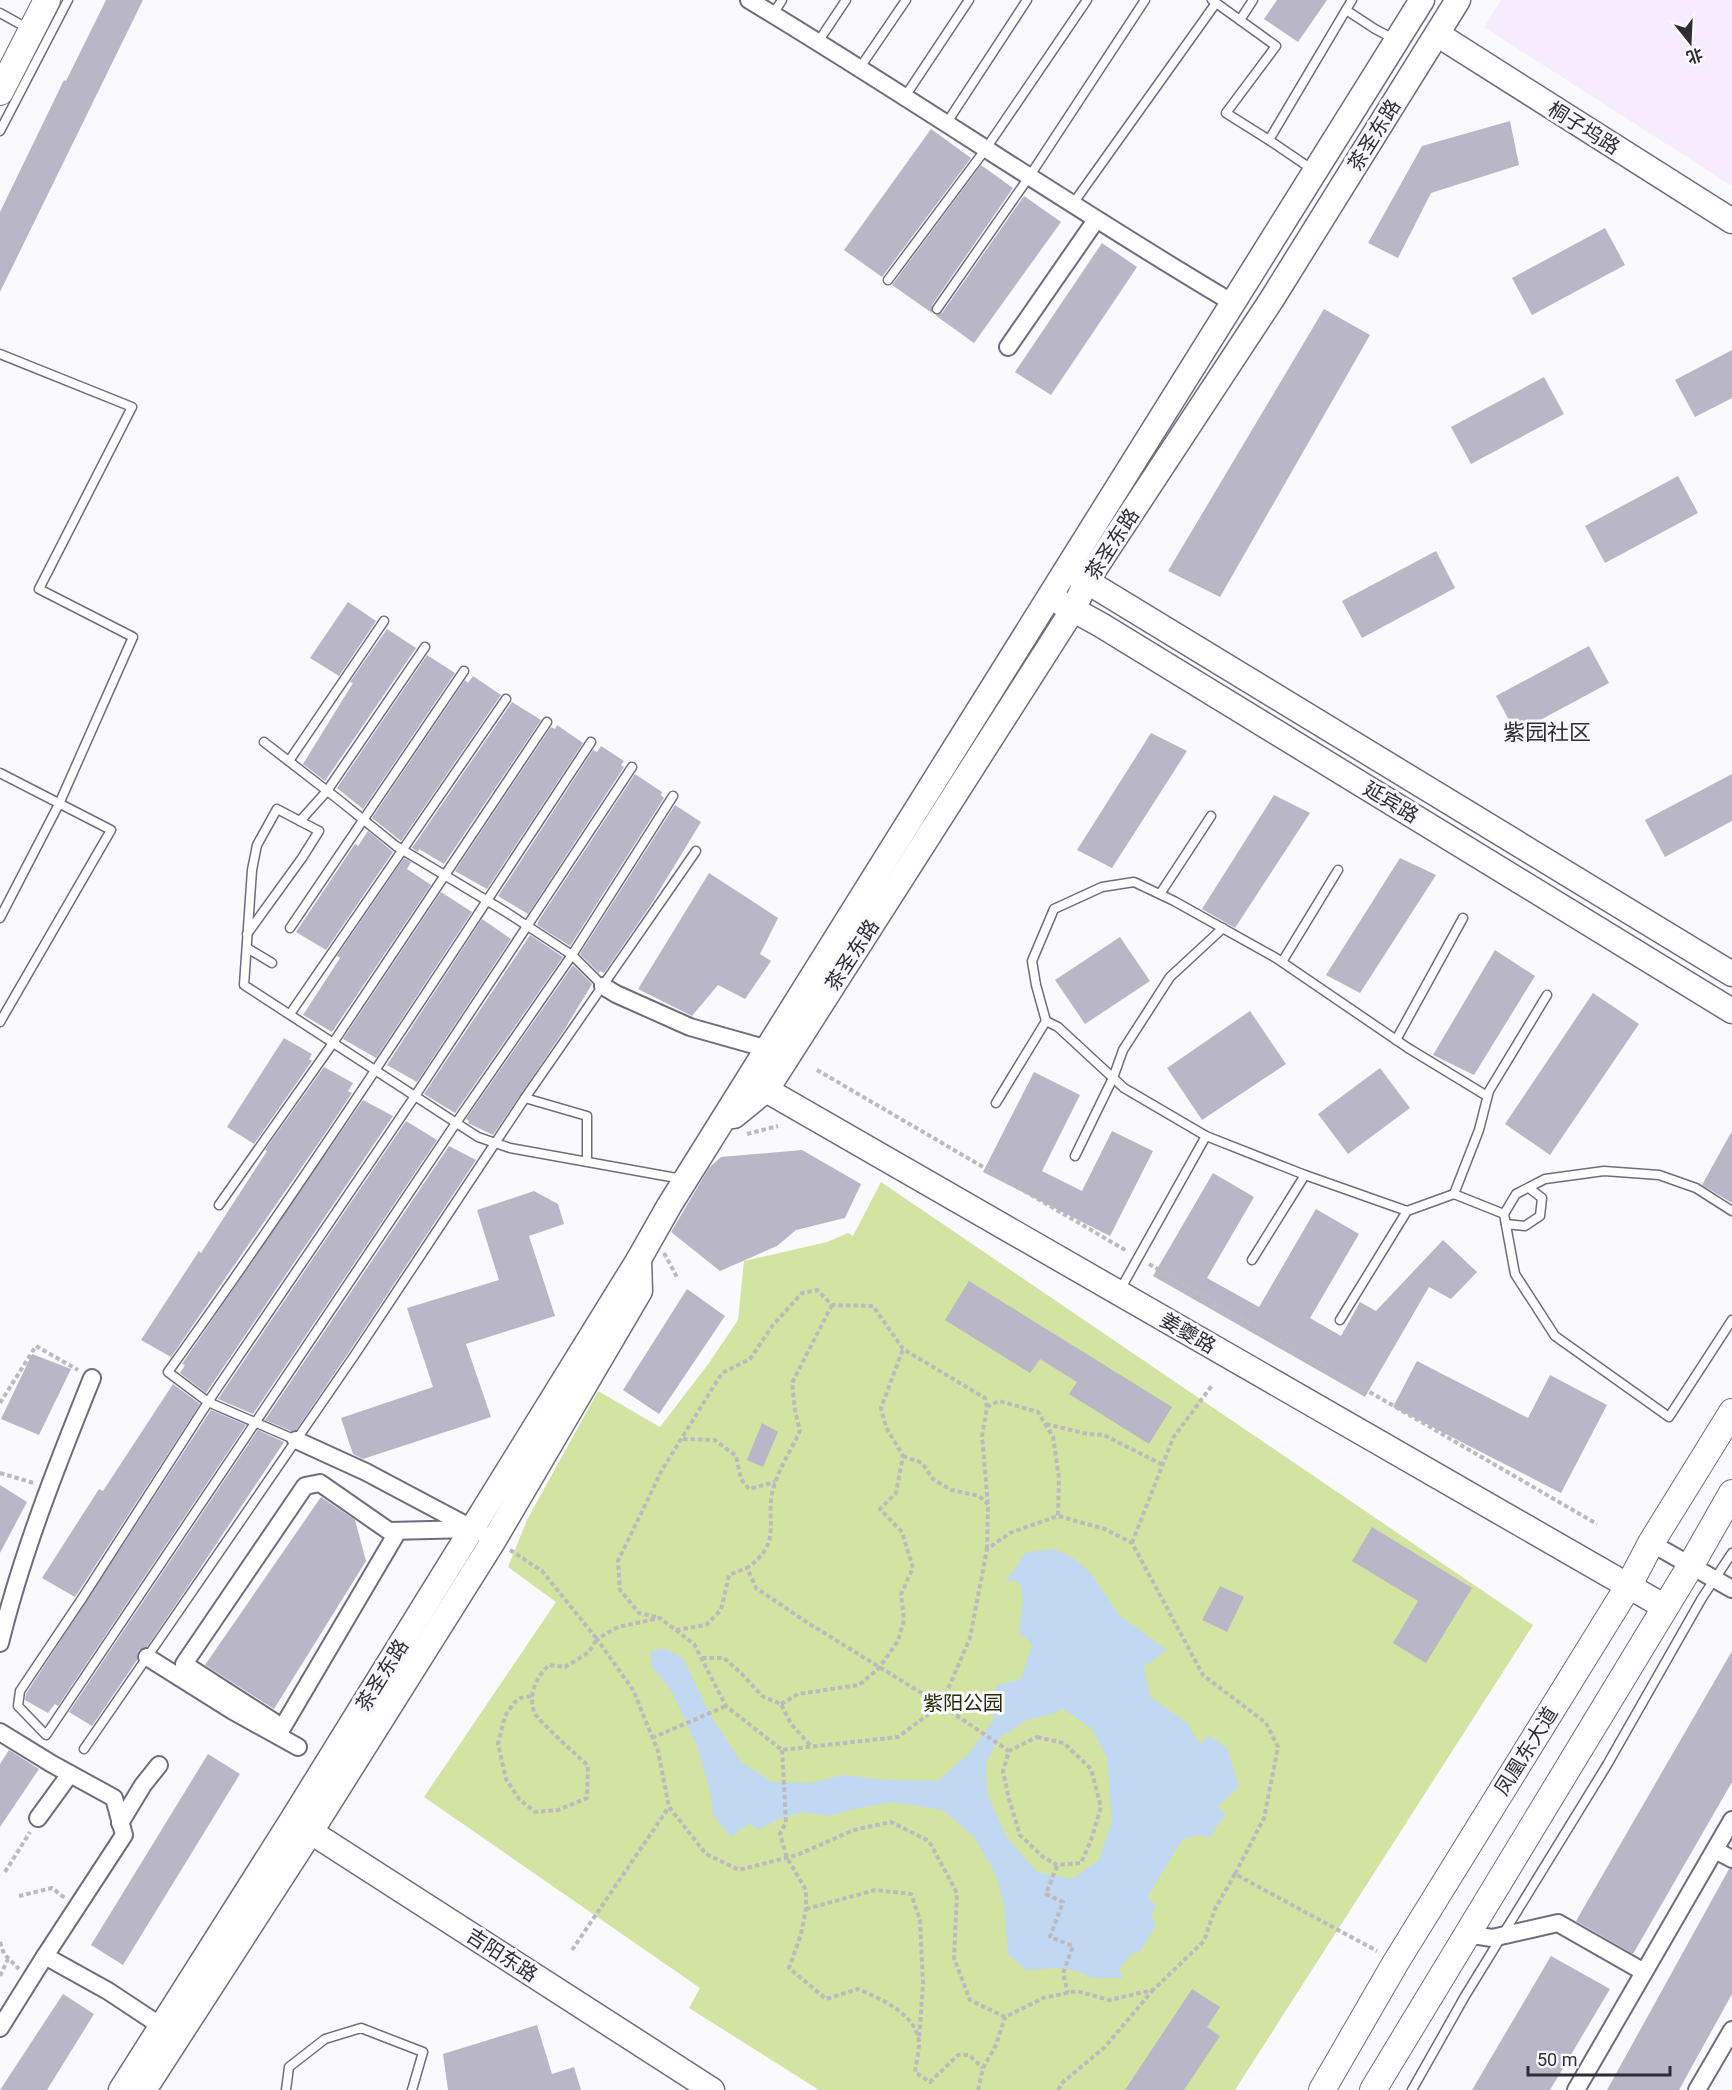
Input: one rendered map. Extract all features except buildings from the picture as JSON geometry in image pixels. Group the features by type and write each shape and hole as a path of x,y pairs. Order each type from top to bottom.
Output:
{"main road":[{"path":"0,92 47,0"},
{"name":"茶圣东路","path":"758,1085 768,1049 1422,0"},
{"name":"茶圣东路","path":"144,2090 301,1826 472,1529 719,1127 758,1085 1074,608 1086,582 1272,299 1458,0"},
{"name":"桐子坞路","path":"1437,34 1732,221"},
{"name":"延宾路","path":"1066,568 1732,975"},
{"name":"延宾路","path":"1048,597 1074,608 1732,1011"},
{"name":"姜夔路","path":"758,1085 1665,1606"},
{"name":"茶圣东路","path":"120,2090 494,1540 640,1291 639,1258"},
{"name":"凤凰东大道","path":"1322,2090 1396,1962 1629,1585 1651,1543 1732,1413"},
{"path":"1373,2090 1732,1494"},
{"name":"吉阳东路","path":"301,1826 712,2090"}],"street":[{"path":"749,0 1072,205 1233,303"},
{"path":"1008,347 1096,220"},
{"path":"603,986 690,1027 768,1049"},
{"path":"0,1643 3,1619 49,1488 92,1378"},
{"path":"296,1440 366,1472 494,1540"},
{"path":"278,1735 274,1722 184,1664 305,1486 320,1483 388,1531 472,1529"},
{"path":"278,1735 398,1531"},
{"path":"1651,1543 1732,1590"},
{"path":"147,1657 233,1711 298,1747"},
{"path":"0,1732 114,1798 124,1835 76,1906 0,2028"},
{"path":"120,1823 143,1785 159,1765"},
{"path":"38,1818 70,1774"},
{"path":"1576,2090 1732,1820"},
{"path":"1715,1850 1732,1859"},
{"path":"1466,1934 1492,1938 1558,1923 1644,1972"},
{"path":"45,1956 108,1991 162,2026"},
{"path":"1697,2090 1732,2030"}],"lane":[{"path":"0,131 68,0"},
{"path":"773,14 782,0"},
{"path":"818,42 846,0"},
{"path":"859,69 906,0"},
{"path":"904,98 969,0"},
{"path":"945,124 1027,0"},
{"path":"888,280 985,150 1087,0"},
{"path":"937,309 1029,177 1145,0"},
{"path":"1240,20 1253,0"},
{"path":"1269,140 1352,0"},
{"path":"1072,205 1214,1 1276,46 1226,112 1315,172"},
{"path":"1346,10 1397,40"},
{"path":"0,13 32,31"},
{"path":"0,354 132,407 39,589 133,637 59,804 0,918"},
{"path":"289,761 384,621"},
{"path":"300,821 327,791 425,647"},
{"path":"290,928 464,671"},
{"path":"290,1014 506,699"},
{"path":"219,1205 333,1043 547,722"},
{"path":"264,742 403,851 573,955 603,986"},
{"path":"296,1440 208,1402 168,1372 219,1301 375,1070 591,742"},
{"path":"632,767 415,1096 208,1402 20,1691 18,1706 46,1735 456,1123 573,955 673,796"},
{"path":"0,773 111,830 0,1022"},
{"path":"248,934 319,831 277,809 257,845 252,870 244,985 478,1137 510,1148 686,1180"},
{"path":"1160,894 1211,816"},
{"path":"84,1749 354,1356 525,1098 696,851"},
{"path":"1282,962 1338,870"},
{"path":"996,1103 1046,1021 1032,961 1054,909 1102,887 1134,882 1223,928 1282,962 1396,1040 1487,1096"},
{"path":"1396,1040 1463,918"},
{"path":"1075,1156 1113,1078 1123,1050 1170,976 1223,928"},
{"path":"247,948 272,963"},
{"path":"1454,1194 1479,1130 1487,1096 1547,995"},
{"path":"1046,1021 1058,1027 1124,1088 1206,1136 1305,1175 1407,1211"},
{"path":"525,1098 587,1116 587,1161"},
{"path":"1118,1293 1206,1136"},
{"path":"1732,1212 1696,1188 1659,1175 1604,1171 1545,1179 1516,1194 1504,1214 1515,1274 1555,1336 1669,1417 1729,1332 1732,1320"},
{"path":"1252,1260 1305,1175"},
{"path":"1506,1224 1525,1226 1540,1216 1542,1198 1529,1188"},
{"path":"1340,1320 1407,1211 1454,1194 1504,1214"},
{"path":"1412,2090 1606,1765 1702,1598 1732,1553"},
{"path":"286,2090 289,2067 325,2038 360,2028 423,2052 412,2090"}],"path":[{"path":"817,1070 1597,1524"},
{"path":"818,1290 832,1305 873,1306 903,1349 985,1398 987,1407 982,1436 988,1505 987,1549 969,1638 941,1705 898,1737 782,1750 726,1706 694,1644 660,1618 639,1612 620,1590 618,1561 662,1470 722,1373 750,1359 773,1325 802,1293 818,1290"},
{"path":"676,1630 706,1625 721,1610 729,1575 747,1568 761,1558 772,1538 771,1499 776,1482 800,1431 792,1383 832,1305"},
{"path":"0,1403 36,1346 92,1378"},
{"path":"903,1349 882,1408 886,1427 903,1456 922,1463 933,1479 951,1490 979,1496 988,1505"},
{"path":"1132,1543 1173,1438 1213,1384"},
{"path":"987,1407 999,1401 1038,1412 1053,1437 1059,1478 1058,1516"},
{"path":"1045,1424 1088,1434 1104,1435 1163,1465"},
{"path":"682,1439 715,1440 736,1456 741,1479 749,1489 776,1482"},
{"path":"781,1704 798,1694 859,1685 879,1668 898,1641 904,1620 900,1594 914,1568 902,1532 880,1509 896,1493 903,1456"},
{"path":"0,1473 49,1488"},
{"path":"987,1549 1010,1533 1058,1516 1106,1529 1132,1543 1203,1675 1266,1723 1278,1748 1264,1818 1215,1910 1204,1941 1153,1990 1105,2047 1063,2082 1058,2090"},
{"path":"494,1540 542,1571 597,1639 633,1690 658,1751 669,1808 706,1854 739,1870 787,1858 854,1830 891,1822 929,1841 957,1893 954,1958 970,2000 1005,2017"},
{"path":"747,1568 756,1588 879,1668 941,1705 1009,1751"},
{"path":"532,1696 520,1698 514,1703 505,1716 498,1744 506,1779 519,1799 536,1812 558,1810 587,1798 588,1766 535,1713 532,1696 539,1674 549,1665 565,1667 588,1653 597,1639 618,1627 660,1618"},
{"path":"702,1658 723,1658 762,1696 781,1704 791,1724 812,1747"},
{"path":"652,1738 726,1706"},
{"path":"1037,1737 1064,1743 1091,1769 1101,1807 1081,1863 1058,1866 1043,1857 1020,1834 1003,1771 1009,1751 1037,1737"},
{"path":"782,1750 786,1822 780,1834 787,1858 806,1890 806,1909 801,1934 789,1968 825,1998 858,1989 884,2000 908,2018 919,2042"},
{"path":"572,1950 669,1808"},
{"path":"5,1872 38,1818"},
{"path":"1058,1866 1046,1894 1063,1902 1050,1937 1073,1947 1063,1973 1068,1993"},
{"path":"1235,1874 1396,1962"},
{"path":"19,1896 52,1888 76,1906"},
{"path":"806,1909 875,1890 911,1894 921,1920 923,1984 915,2072 930,2082 958,2055 969,2055 983,2068"},
{"path":"0,1941 4,1954 30,1980"},
{"path":"0,1976 8,1959"},
{"path":"978,2090 983,2068 996,2045 1005,2017 1043,1998 1077,1991 1109,2000 1153,1990"}],"shaded area":[{"path":"1501,0 1732,0 1732,186 1484,27"}],"green space":[{"name":"紫阳公园","path":"881,1182 1533,1625 1235,2090 819,2090 689,2008 700,1988 424,1797 556,1602 508,1567 527,1520 598,1391 660,1427 709,1363 738,1320 744,1261 827,1242 848,1233 853,1236"}],"water":[{"path":"1055,1549 1072,1557 1090,1572 1119,1615 1167,1650 1144,1667 1150,1697 1186,1722 1200,1744 1208,1735 1227,1748 1239,1787 1217,1807 1226,1813 1210,1837 1195,1835 1182,1840 1148,1896 1156,1907 1151,1915 1156,1925 1140,1952 1132,1953 1119,1969 1123,1978 1093,1978 1077,1971 1059,1968 1026,1970 1008,1954 1004,1905 996,1875 974,1837 943,1810 892,1802 829,1816 803,1812 781,1818 757,1830 750,1823 731,1837 713,1815 710,1791 697,1746 672,1692 652,1667 650,1652 663,1648 683,1658 711,1716 741,1762 772,1782 811,1783 843,1775 887,1780 938,1781 970,1752 993,1721 996,1686 1021,1679 1032,1645 1019,1633 1023,1600 1020,1584 1013,1580 1005,1583 1026,1552","holes":["1062,1708 1091,1728 1107,1758 1112,1823 1098,1861 1071,1879 1037,1872 1006,1836 987,1793 986,1763 999,1738 1029,1719 1054,1714"]}],"district":[{"name":"紫园社区","path":"1547,732"}]}
